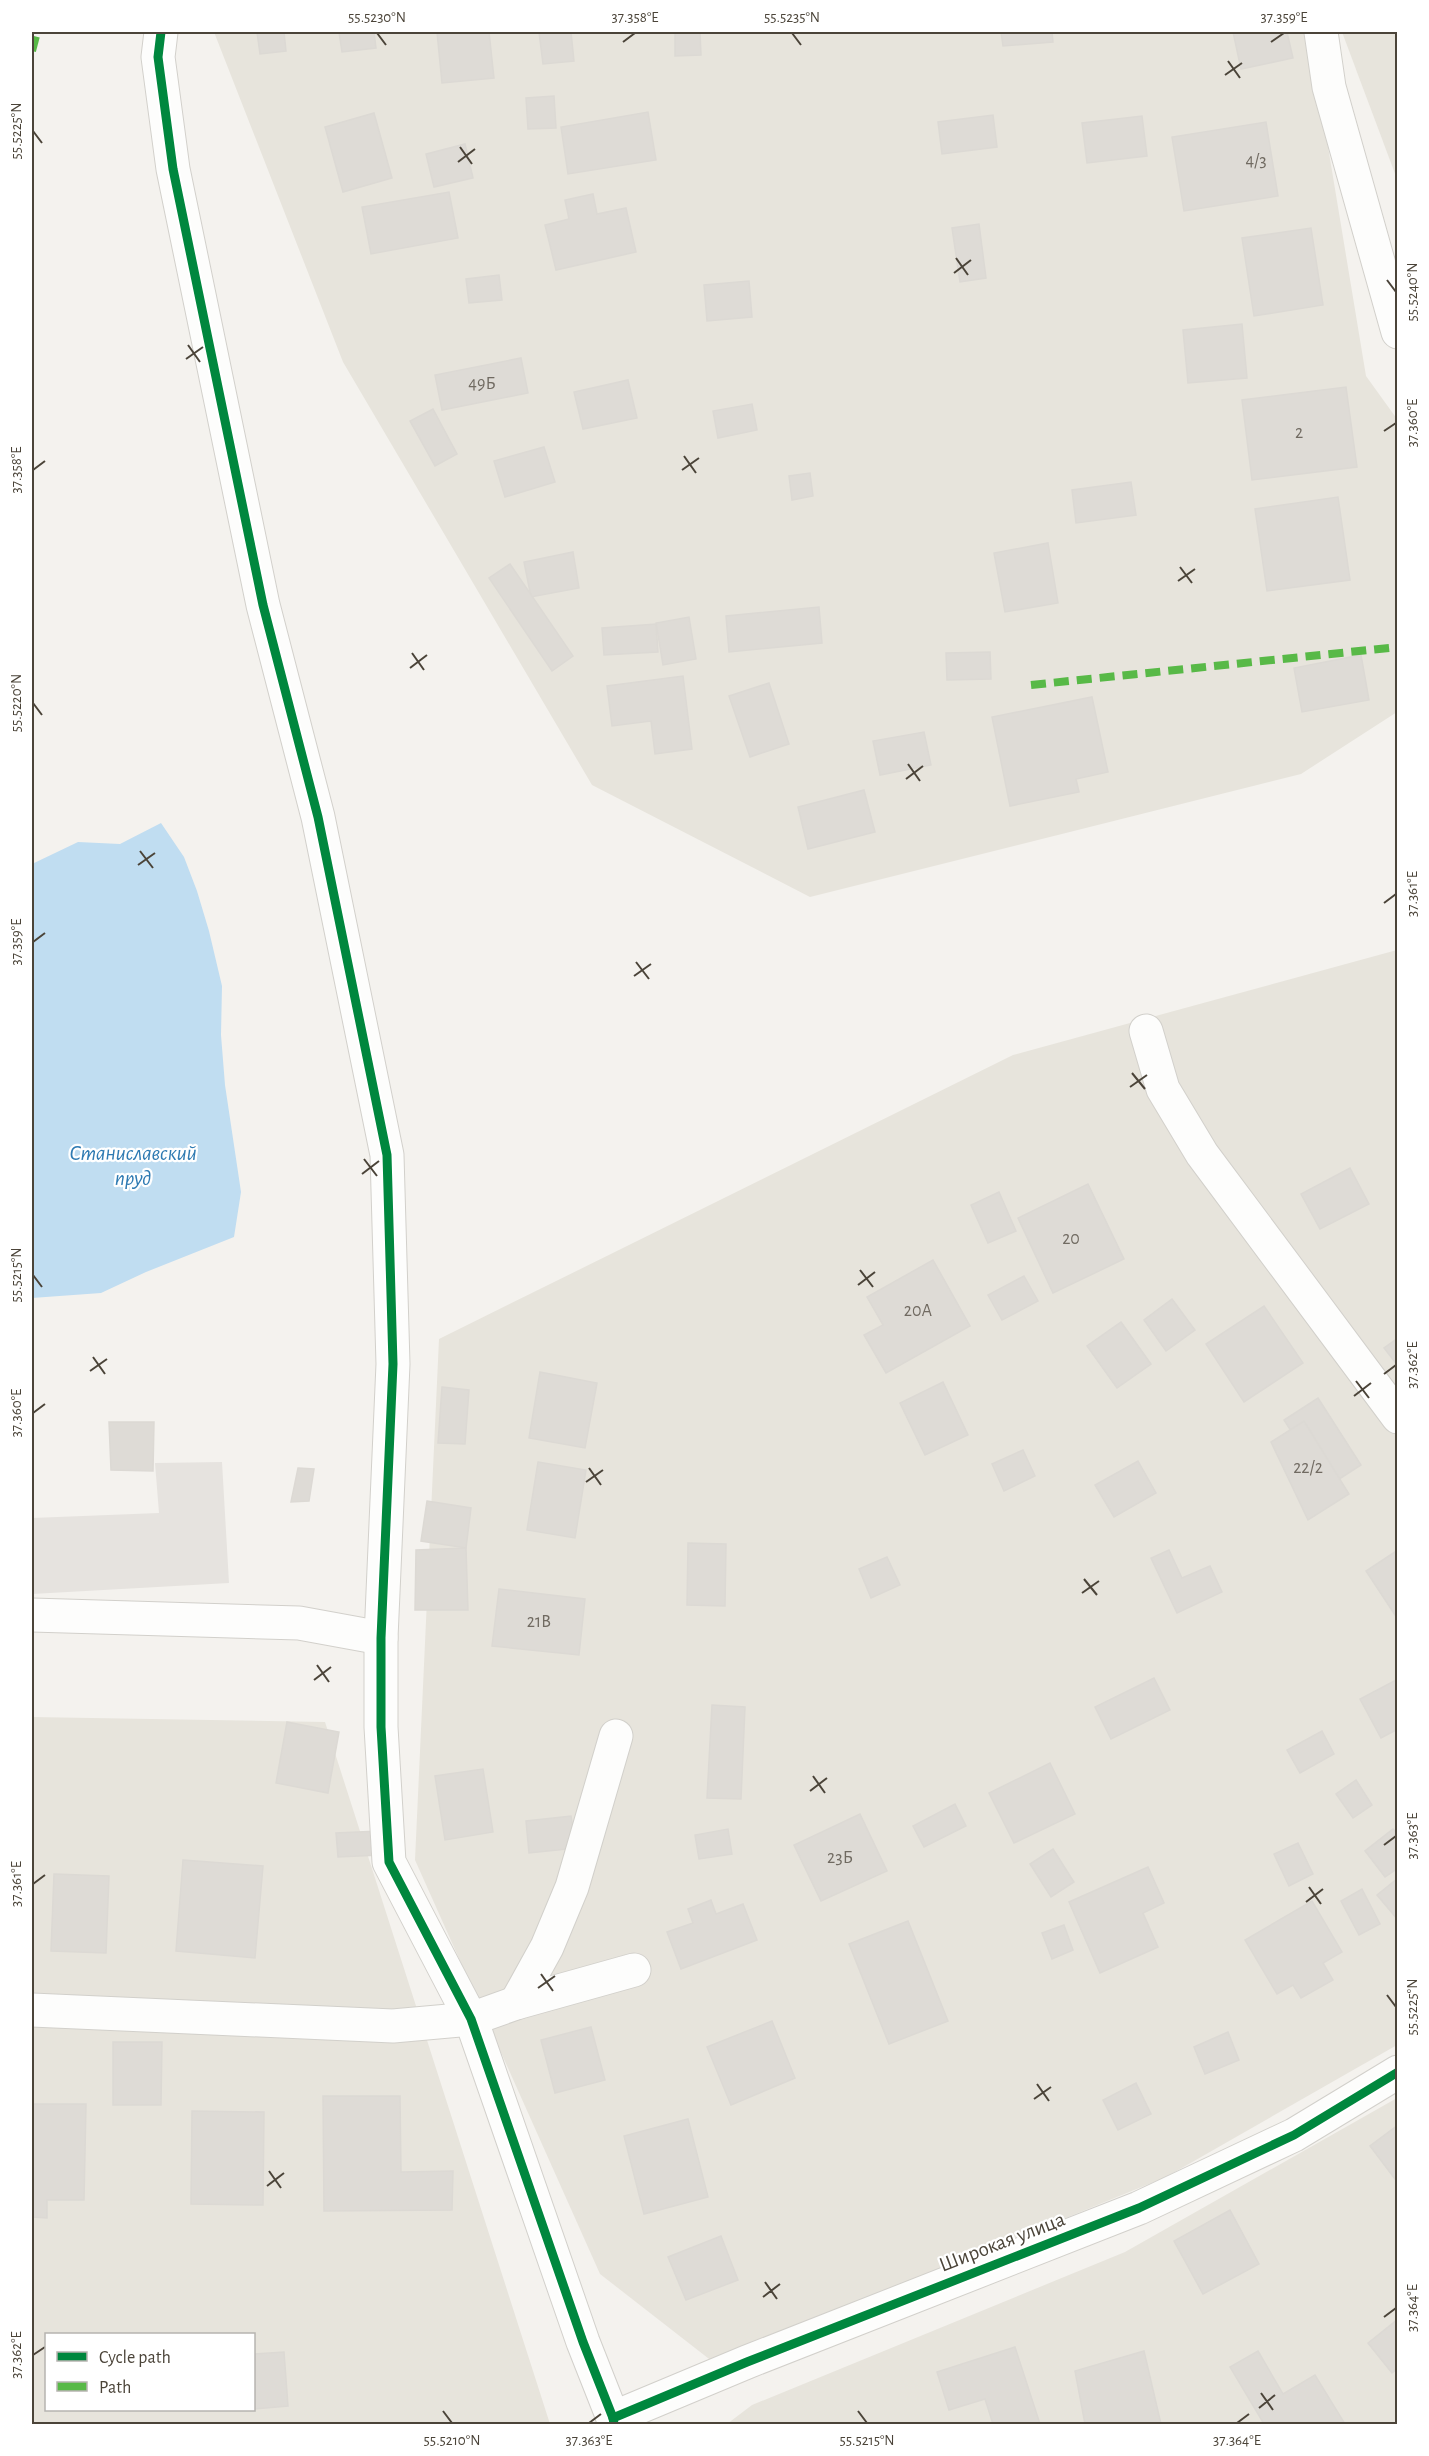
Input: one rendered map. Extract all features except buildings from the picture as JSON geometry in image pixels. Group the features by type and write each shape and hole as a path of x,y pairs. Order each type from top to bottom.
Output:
{"street":[{"path":"161,32 158,57 175,180 263,605 318,817 387,1155 393,1364 381,1638 381,1727 389,1862 471,2019 583,2342 614,2421"},
{"path":"1321,32 1329,87 1398,332"},
{"path":"1146,1031 1163,1089 1202,1154 1398,1417"},
{"path":"32,1614 299,1623 381,1638"},
{"path":"516,2003 547,1947 572,1887 616,1736"},
{"path":"32,2010 393,2026 471,2019 516,2003 634,1970"},
{"name":"Широкая улица","path":"614,2421 747,2362 1139,2208 1294,2135 1398,2072"}],"shaded area":[{"path":"214,32 1309,32 1366,376 1397,419 1397,712 1301,774 810,897 592,785 343,362"},
{"path":"1342,32 1397,32 1397,179"},
{"path":"1397,950 1397,2045 1166,2177 713,2362 600,2274 415,1860 439,1339 1013,1055"},
{"path":"222,1462 229,1583 32,1594 32,1518 159,1513 155,1463"},
{"path":"32,1717 325,1722 550,2424 32,2424"},
{"path":"1397,2098 1397,2424 727,2424 752,2405 1125,2252"}],"water":[{"name":"Станиславский пруд","path":"161,823 184,857 197,891 222,986 221,1035 225,1085 241,1192 234,1237 146,1272 101,1293 32,1298 32,864 78,842 120,844"}],"marked path":[{"path":"32,51 37,32"},
{"path":"1031,685 1398,647"}],"cycle path":[{"path":"161,32 158,57 173,169 263,605 318,817 387,1155 393,1364 381,1638 381,1727 389,1862 471,2019 583,2342 613,2418"},
{"path":"614,2424 613,2418 747,2362 1139,2208 1294,2135 1398,2072"}]}
